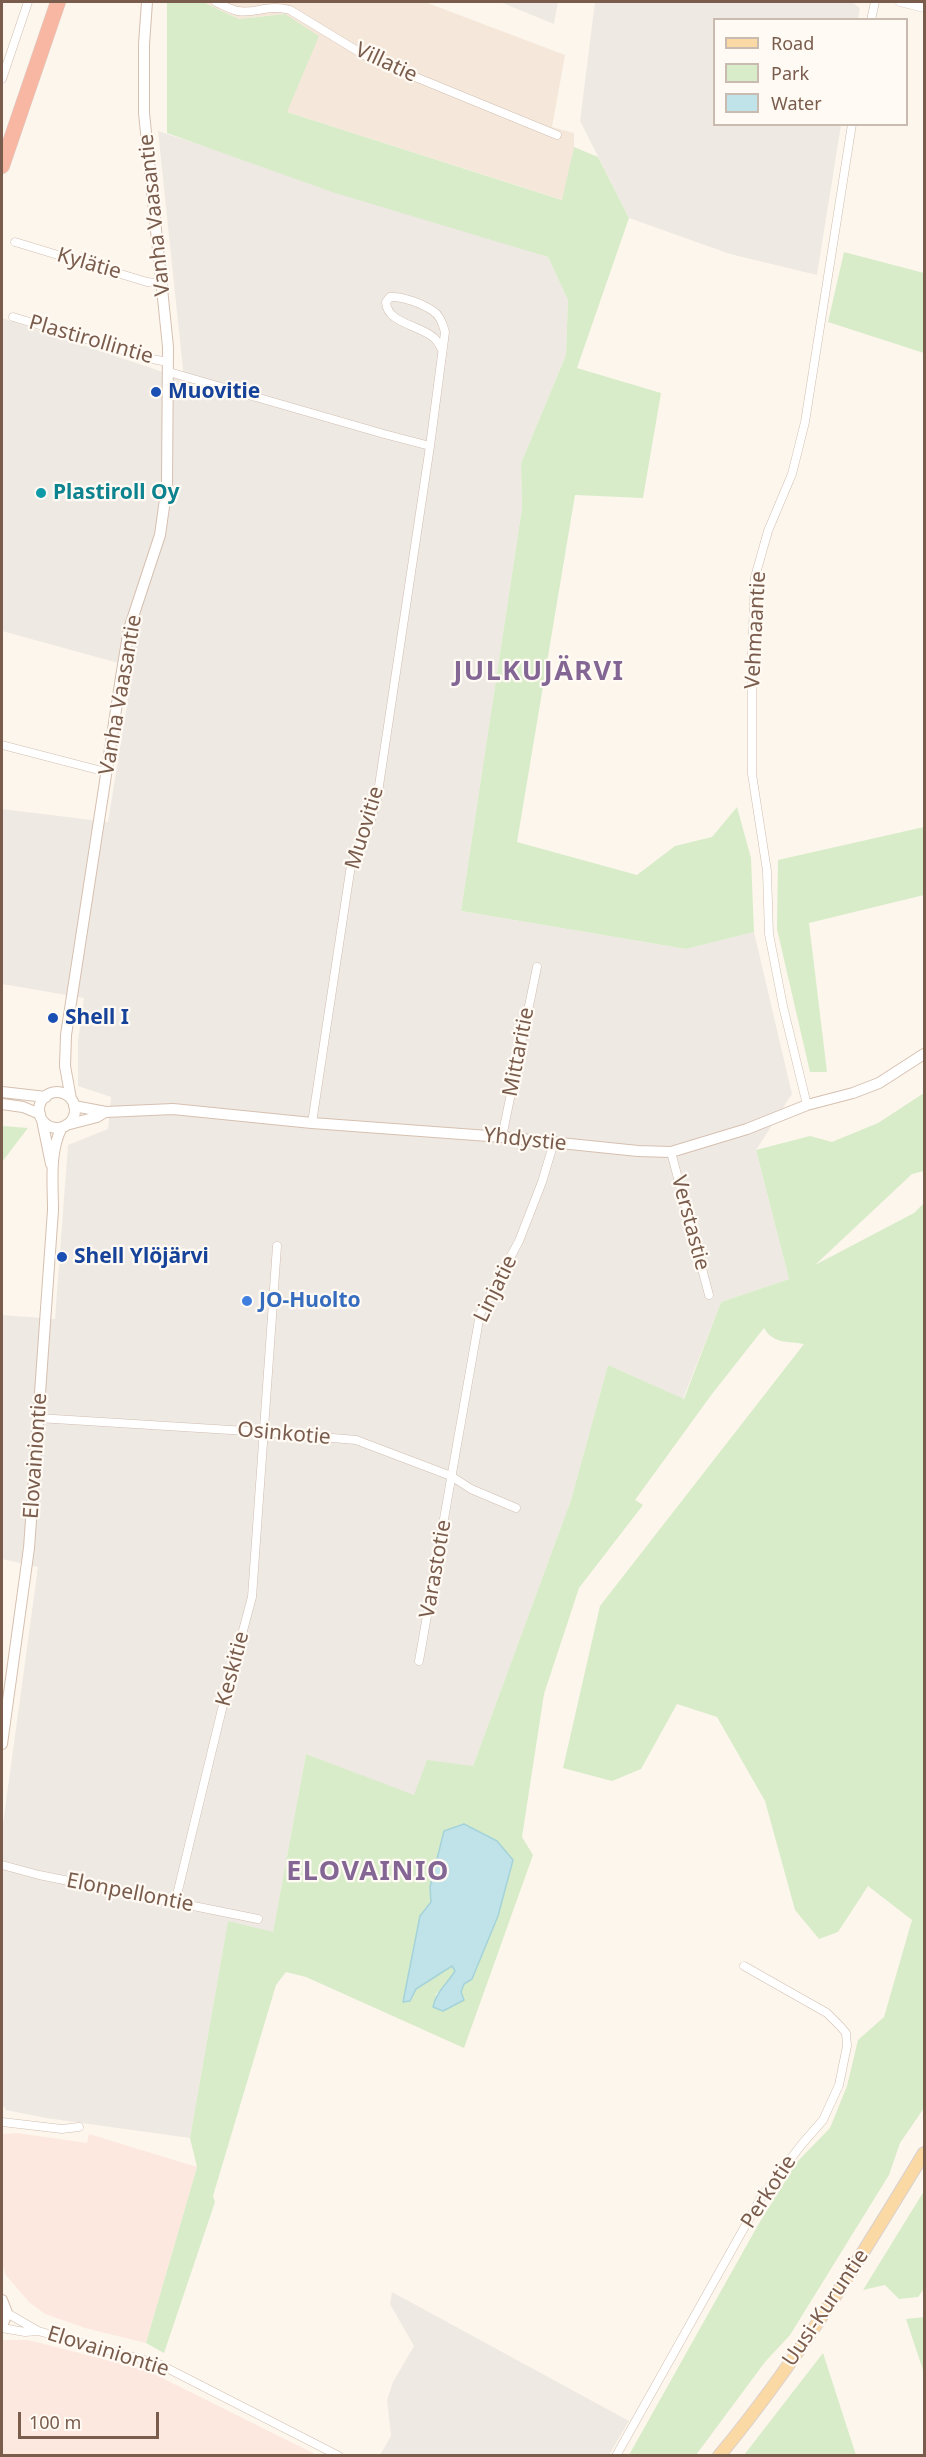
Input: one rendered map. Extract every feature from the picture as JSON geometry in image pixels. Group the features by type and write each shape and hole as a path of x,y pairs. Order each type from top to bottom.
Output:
{"highway":[{"path":"2,166 58,2"}],"main road":[{"name":"Vanha Vaasantie","path":"72,1102 65,1066 70,1010 106,772 129,629 160,535 165,508 169,367 163,284 144,113 143,55 147,2"},
{"name":"Yhdystie","path":"72,1102 106,1112 173,1109 312,1123 671,1152 747,1129 807,1104 853,1093 879,1083 924,1054"},
{"name":"Vanha Vaasantie","path":"50,1095 65,1066"},
{"path":"2,1092 50,1095 62,1093 72,1102 74,1115 64,1126 52,1127 41,1117 23,1107 2,1104"},
{"path":"41,1117 40,1104 50,1095"},
{"name":"Yhdystie","path":"64,1126 97,1117 106,1112"},
{"name":"Elovainiontie","path":"2,1744 29,1548 53,1210 52,1167 41,1117"},
{"name":"Elovainiontie","path":"52,1167 58,1135 64,1126"},
{"name":"Uusi-Kuruntie","path":"719,2456 780,2376 855,2265 924,2153"},
{"path":"2,2300 7,2313 2,2327"}],"street":[{"path":"2,80 28,2"},
{"name":"Villatie","path":"216,2 239,11 267,7 290,10 369,58 557,135"},
{"path":"871,18 875,2"},
{"path":"900,2 924,8"},
{"name":"Vehmaantie","path":"807,1104 783,1006 769,934 767,871 752,774 752,654 755,577 768,531 792,474 805,422 852,126"},
{"name":"Kylätie","path":"15,242 147,282 163,284"},
{"name":"Muovitie","path":"312,1123 351,865 370,823 376,799 430,446 445,332 442,321 434,311 398,296 390,297 386,302 386,309 392,316 426,332 436,339 442,350"},
{"name":"Plastirollintie","path":"13,317 152,359 169,367"},
{"path":"169,367 430,446"},
{"path":"2,745 106,772"},
{"name":"Mittaritie","path":"502,1137 537,967"},
{"name":"Linjatie","path":"451,1476 480,1314 519,1241 539,1192 554,1142"},
{"name":"Verstastie","path":"671,1152 709,1294"},
{"name":"Keskitie","path":"175,1903 252,1597 277,1246"},
{"name":"Osinkotie","path":"38,1418 356,1440 451,1476 471,1489 516,1508"},
{"name":"Varastotie","path":"419,1661 451,1476"},
{"name":"Elonpellontie","path":"2,1865 258,1919"},
{"name":"Perkotie","path":"616,2456 762,2196 823,2120 839,2085 847,2046 846,2033 827,2013 744,1966"},
{"path":"2,2122 62,2129 79,2127"},
{"name":"Elovainiontie","path":"7,2313 38,2331 159,2364 339,2456"},
{"name":"Elovainiontie","path":"2,2327 25,2332 38,2331"}],"shaded area":[{"path":"203,2 425,2 565,55 552,127 574,133 574,147 563,200 287,112 285,14 239,19"},
{"path":"500,2 558,2 554,24"},
{"path":"595,2 852,2 860,8 858,18 713,18 713,126 841,126 817,275 730,254 629,218 580,121"},
{"path":"158,131 548,257 568,300 566,355 521,463 522,508 461,911 686,949 754,932 792,1094 756,1150 789,1279 721,1302 683,1399 608,1365 571,1500 473,1766 414,1796 306,1754 273,1933 228,1922 190,2138 46,2118 6,2110 2,2104 2,1831 38,1567 2,1559 2,1315 55,1319 68,1145 108,1129 111,1097 78,1086 78,1041 84,998 2,984 2,809 108,822 133,667 2,631 2,318 184,379"},
{"path":"17,2133 87,2143 89,2134 197,2167 146,2343 85,2328 45,2314 29,2302 5,2274 2,2263 2,2134"},
{"path":"392,2292 629,2421 609,2455 380,2455 391,2436 387,2400 393,2382 414,2346 390,2304"},
{"path":"28,2340 146,2370 317,2455 2,2455 2,2341"}],"green space":[{"path":"167,2 203,2 239,19 285,14 319,36 287,112 562,200 574,147 598,157 629,218 577,368 661,393 643,498 575,495 517,842 637,875 675,846 712,837 737,807 751,858 754,932 686,949 461,911 522,508 521,463 566,355 568,300 548,257 332,192 167,133"},
{"path":"844,252 924,273 924,353 828,322"},
{"path":"924,827 924,895 809,923 827,1072 810,1072 777,929 778,860"},
{"path":"924,1093 924,1171 912,1174 815,1265 914,1213 924,1203 924,2108 900,2143 889,2175 790,2335 765,2362 696,2455 629,2455 758,2225 797,2162 830,2128 847,2086 858,2040 884,2017 912,1920 868,1886 838,1932 819,1939 795,1910 765,1801 717,1717 677,1704 641,1769 612,1781 563,1768 600,1606 804,1344 776,1339 764,1328 712,1394 635,1500 643,1505 579,1588 544,1694 522,1837 533,1855 464,2048 306,1977 286,1972 276,1985 213,2196 215,2202 164,2353 146,2343 197,2167 190,2138 228,1921 273,1932 306,1754 414,1795 427,1760 473,1766 571,1500 608,1365 684,1399 721,1302 789,1279 756,1150 810,1136 832,1142 878,1123","holes":["430,1887 464,1984 461,1993 464,2000 435,1995 447,1984 455,1970 452,1965 416,1989 420,1916 431,1902"]},
{"path":"2,1126 28,1128 2,1162"},
{"path":"924,2191 924,2289 918,2297 899,2299 885,2285 863,2290"},
{"path":"924,2317 924,2373 906,2319"},
{"path":"823,2353 856,2455 744,2455"}],"water":[{"path":"464,1824 497,1841 513,1860 498,1916 472,1979 464,1984 461,1992 464,2000 443,2011 433,2007 434,2002 455,1971 452,1966 416,1989 410,2001 403,2002 420,1916 431,1902 430,1887 444,1831"}],"place":[{"name":"Muovitie","path":"156,392"},
{"name":"Plastiroll Oy","path":"41,493"},
{"name":"Shell I","path":"53,1018"},
{"name":"Shell Ylöjärvi","path":"62,1257"},
{"name":"JO-Huolto","path":"247,1301"}],"district":[{"name":"JULKUJÄRVI","path":"539,672"},
{"name":"ELOVAINIO","path":"368,1872"}]}
